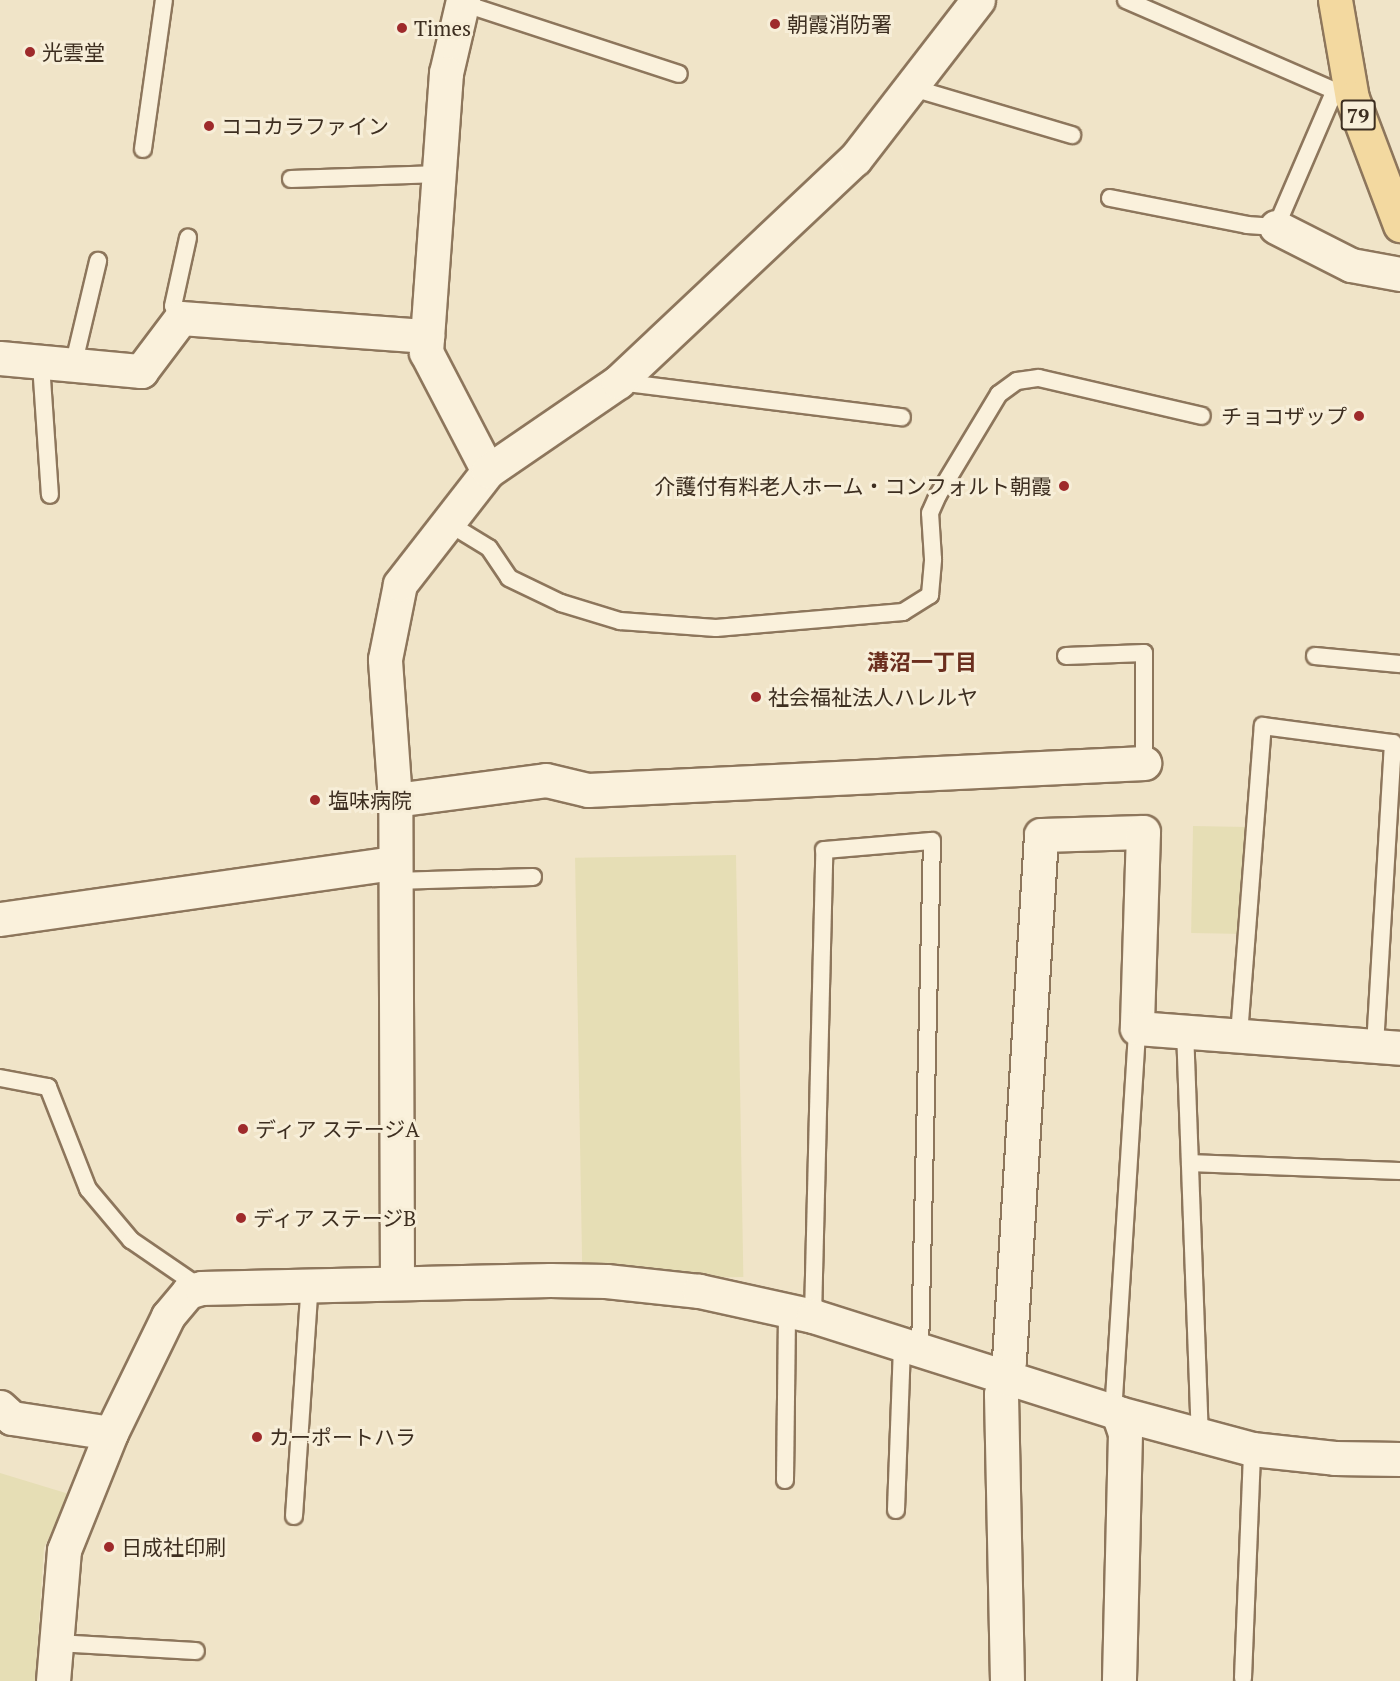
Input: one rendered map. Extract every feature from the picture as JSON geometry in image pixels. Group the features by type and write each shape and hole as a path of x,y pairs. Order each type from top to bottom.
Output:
{"main road":[{"name":"79","path":"1335,0 1343,94 1400,225"}],"street":[{"path":"397,1282 395,800 385,659 400,584 488,471 618,382 855,159 913,88 978,0"},
{"path":"462,1 446,73 426,352 488,471"},
{"path":"1276,227 1351,265 1400,274"},
{"path":"0,358 41,364 74,363 141,370 181,318 427,336"},
{"path":"395,800 546,780 588,790 1144,763"},
{"path":"1007,1681 1001,1394 1005,1377 1041,835 1143,832 1137,1028 1388,1047"},
{"path":"0,919 395,872"},
{"path":"53,1681 64,1550 111,1433 177,1301 201,1288 397,1282 606,1281 699,1291 800,1313 1200,1437 1252,1449 1335,1458 1400,1459"},
{"path":"0,1407 12,1418 111,1433"},
{"path":"1118,1413 1125,1432 1119,1681"}],"lane":[{"path":"143,149 164,0"},
{"path":"1110,198 1247,225 1276,227 1343,94 1126,0"},
{"path":"462,1 679,74"},
{"path":"913,88 1072,135"},
{"path":"291,179 440,174"},
{"path":"181,318 173,306 188,238"},
{"path":"74,363 98,261"},
{"path":"41,364 50,495"},
{"path":"448,523 489,548 509,578 561,603 620,621 716,628 903,612 930,595 933,559 930,513 938,495 999,394 1017,381 1039,378 1203,416"},
{"path":"618,382 902,417"},
{"path":"1066,656 1144,653 1144,763"},
{"path":"1315,656 1400,663"},
{"path":"1239,1035 1263,726 1393,743 1388,1047"},
{"path":"785,1480 800,1313 824,850 932,841 911,1346 896,1510"},
{"path":"395,872 533,877"},
{"path":"1118,1413 1114,1398 1137,1028"},
{"path":"1185,1030 1200,1437"},
{"path":"0,1078 48,1087 88,1189 131,1240 201,1288"},
{"path":"1190,1163 1400,1171"},
{"path":"294,1516 310,1284"},
{"path":"1243,1678 1252,1449"},
{"path":"56,1643 196,1651"}],"shaded area":[{"path":"1193,826 1247,827 1245,934 1191,933"},
{"path":"736,855 743,1277 582,1280 575,858"},
{"path":"0,1473 69,1494 44,1548 35,1681 0,1681"}],"place":[{"name":"朝霞消防署","path":"775,24"},
{"name":"Times","path":"402,28"},
{"name":"光雲堂","path":"30,52"},
{"name":"ココカラファイン","path":"209,126"},
{"name":"チョコザップ","path":"1359,416"},
{"name":"介護付有料老人ホーム・コンフォルト朝霞","path":"1064,486"},
{"name":"社会福祉法人ハレルヤ","path":"756,697"},
{"name":"塩味病院","path":"315,800"},
{"name":"ディア ステージA","path":"243,1129"},
{"name":"ディア ステージB","path":"241,1218"},
{"name":"カーポートハラ","path":"257,1437"},
{"name":"日成社印刷","path":"109,1547"}],"district":[{"name":"溝沼一丁目","path":"922,662"}]}
